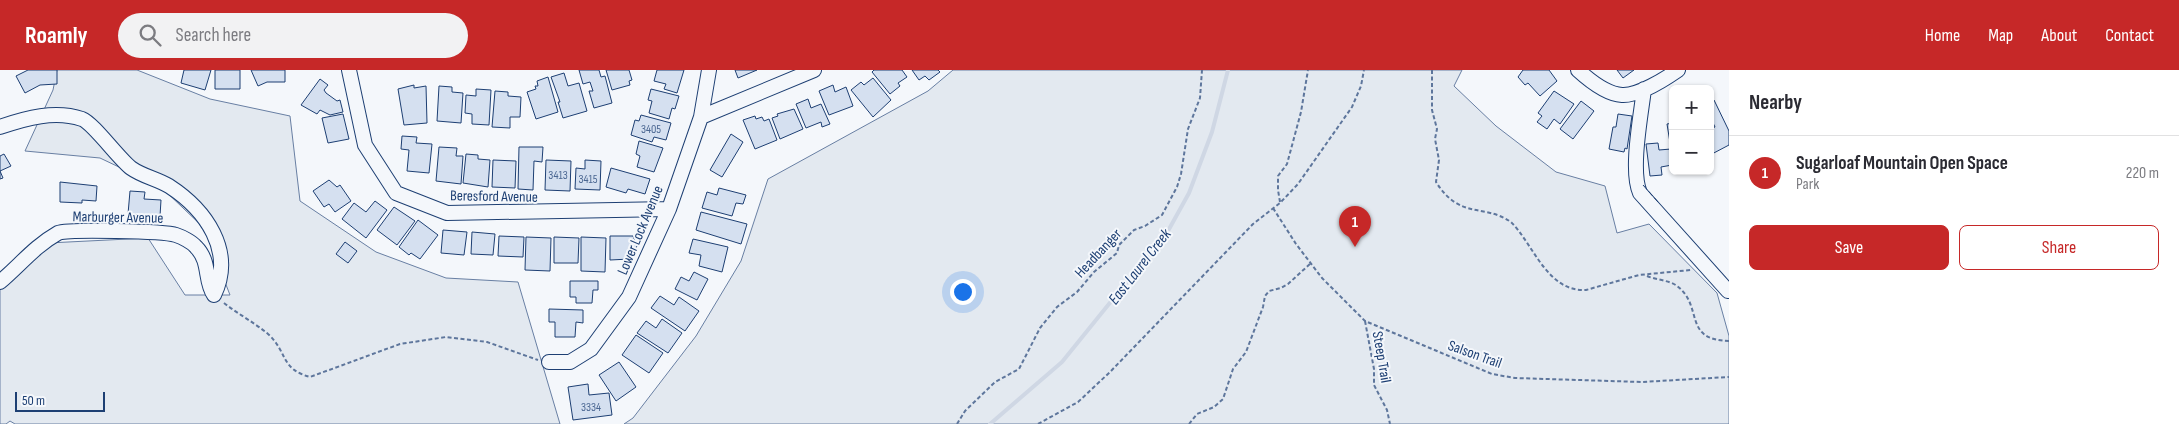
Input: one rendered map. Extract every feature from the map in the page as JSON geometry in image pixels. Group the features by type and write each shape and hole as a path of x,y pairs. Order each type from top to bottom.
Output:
{"street":[{"name":"Beresford Avenue","path":"350,70 365,145 396,193 447,213 669,209"},
{"name":"Lower Lock Avenue","path":"549,362 570,362 591,349 629,297 669,209 701,117 709,70"},
{"path":"701,117 814,70"},
{"path":"1578,70 1605,90 1624,95 1657,84 1678,70"},
{"path":"1644,89 1636,171 1637,187 1640,193 1728,291"},
{"path":"0,127 18,121 51,115 84,120 132,168 169,186 200,211 210,224 222,262 218,286 214,295"},
{"name":"Marburger Avenue","path":"0,282 17,268 30,253 60,232 157,233 176,235 196,246 207,264 210,289 214,295"}],"path":[{"name":"Headbanger","path":"957,424 965,411 995,382 1019,369 1040,328 1057,307 1077,292 1094,272 1116,253 1119,245 1134,230 1145,226 1162,214 1177,187 1181,174 1186,136 1200,98 1202,70"},
{"path":"1280,203 1278,176 1288,158 1300,112 1308,70"},
{"path":"1038,424 1078,402 1110,372 1253,224 1280,203 1298,184 1352,106 1361,86 1364,70"},
{"path":"1432,70 1432,110 1437,130 1435,139 1438,160 1436,182 1444,193 1467,209 1502,216 1511,222 1553,278 1577,290 1592,289 1607,283 1645,276 1708,270"},
{"name":"Salson Trail","path":"1273,208 1322,278 1365,321 1492,374 1515,378 1642,382 1729,377"},
{"path":"1189,424 1197,414 1214,407 1222,399 1233,369 1246,352 1263,307 1265,296 1269,291 1288,284 1311,263"},
{"path":"1645,276 1676,286 1690,302 1693,319 1705,335 1711,339 1729,341"},
{"path":"214,295 241,317 268,334 280,348 289,366 296,374 310,377 400,344 446,337 487,342 549,362"},
{"name":"Steep Trail","path":"1365,321 1374,369 1374,385 1386,410 1390,424"}],"shaded area":[{"path":"57,70 137,70 210,99 290,116 300,201 376,252 446,278 518,282 560,424 15,424 10,421 6,424 0,424 0,279 48,243 148,238 185,295 230,295 204,228 161,187 100,158 25,151 53,90"},
{"path":"953,70 1462,70 1454,86 1496,126 1556,172 1605,186 1617,233 1649,224 1717,293 1729,336 1729,424 624,424 633,418 696,336 741,261 768,179 928,91"}],"building":[{"path":"28,70 57,70 57,84 40,85 25,93 16,76"},
{"path":"184,70 211,70 205,90 181,83"},
{"path":"215,70 240,70 240,89 215,89"},
{"path":"251,70 285,70 285,82 267,82 258,86"},
{"path":"579,70 599,70 601,77 605,76 612,103 594,108 589,91 593,91 590,82 583,84"},
{"path":"606,70 629,70 632,80 629,81 630,85 612,90"},
{"path":"657,70 684,70 677,93 664,89 666,84 654,81"},
{"path":"735,70 757,70 738,78"},
{"path":"874,70 902,70 907,77 898,83 900,86 890,94 872,72"},
{"path":"912,70 938,70 940,72 929,80 925,76 919,80"},
{"path":"1523,70 1549,70 1557,81 1540,96 1528,83 1525,85 1518,77"},
{"path":"1617,70 1634,70 1623,78"},
{"path":"564,73 568,86 579,83 587,111 563,118 558,102 560,102 551,77"},
{"path":"548,77 558,112 536,119 527,92 536,89 535,86 538,86 537,81"},
{"path":"873,78 891,100 873,117 851,90 861,82 864,85"},
{"path":"320,79 328,85 324,90 326,93 337,101 340,100 343,112 330,115 320,110 317,114 301,105"},
{"path":"414,85 414,88 426,86 427,123 404,125 398,89"},
{"path":"833,85 835,92 846,87 853,106 829,115 819,91"},
{"path":"439,86 452,87 452,92 463,93 461,123 437,121"},
{"path":"476,89 491,90 489,125 472,124 472,114 465,113 466,95 476,96"},
{"path":"651,89 679,96 675,109 672,108 669,119 649,113 652,101 648,100"},
{"path":"495,91 508,92 508,96 521,97 520,117 510,117 510,128 492,127"},
{"path":"1554,91 1574,104 1560,124 1554,119 1547,129 1537,122 1542,116 1538,113"},
{"path":"808,99 811,108 821,104 830,124 822,127 821,122 806,128 796,104"},
{"path":"1714,100 1729,131 1729,145 1714,153"},
{"path":"1581,101 1594,111 1573,139 1560,129"},
{"path":"794,109 803,129 780,139 772,118 778,116 777,114"},
{"path":"343,114 349,139 328,143 322,118"},
{"path":"1618,114 1632,116 1627,149 1625,148 1624,152 1609,149 1613,127 1616,127"},
{"path":"641,115 671,123 666,140 654,137 652,142 631,135 635,120 639,121"},
{"path":"755,116 756,119 762,117 764,121 769,119 777,140 755,149 743,120"},
{"path":"731,134 743,142 722,177 710,170"},
{"path":"402,136 417,137 416,143 432,144 429,173 407,171 409,150 401,149"},
{"path":"639,141 663,148 654,172 637,167 640,156 636,154"},
{"path":"1658,143 1659,150 1669,149 1669,166 1661,167 1662,175 1650,176 1646,144"},
{"path":"439,147 457,148 456,156 463,156 461,184 436,181"},
{"path":"519,147 543,147 542,162 534,161 533,190 518,189"},
{"path":"4,154 11,166 0,171 0,156"},
{"path":"466,154 478,155 478,159 490,160 488,187 463,183"},
{"path":"493,160 516,161 515,188 492,187"},
{"path":"546,160 571,161 570,191 545,190"},
{"path":"585,160 601,161 600,190 575,189 576,168 585,169"},
{"path":"611,168 650,179 645,194 628,189 626,193 606,187"},
{"path":"329,180 337,187 340,185 351,201 335,212 329,204 324,207 313,191"},
{"path":"60,182 97,186 96,201 82,200 82,203 60,202"},
{"path":"719,188 746,195 743,204 736,203 732,216 702,208 707,192 717,195"},
{"path":"130,191 145,192 144,199 161,200 160,216 128,214"},
{"path":"375,201 387,210 366,238 342,219 354,203 366,212"},
{"path":"394,207 415,221 397,245 377,230"},
{"path":"701,212 747,224 741,244 696,230"},
{"path":"418,220 438,235 420,259 411,253 409,255 399,247"},
{"path":"443,230 467,232 464,255 441,253"},
{"path":"472,232 495,234 493,255 471,254"},
{"path":"499,236 524,237 523,257 498,256"},
{"path":"610,236 633,236 637,246 630,259 610,260"},
{"path":"526,237 551,238 550,271 525,270"},
{"path":"554,237 579,238 578,263 554,263"},
{"path":"581,237 606,238 605,272 581,271"},
{"path":"693,239 728,247 722,272 699,266 701,255 689,253"},
{"path":"345,242 357,251 348,263 336,254"},
{"path":"694,272 708,279 697,300 675,289 681,277 689,281"},
{"path":"570,281 598,281 598,290 593,290 592,303 576,303 576,297 570,297"},
{"path":"660,296 674,305 679,297 699,311 685,331 651,308"},
{"path":"549,309 583,310 583,323 576,322 575,337 555,337 555,322 549,322"},
{"path":"662,319 682,333 668,353 637,333 646,321 656,328"},
{"path":"636,335 663,353 649,373 622,355"},
{"path":"619,362 636,387 616,401 599,375"},
{"path":"588,384 589,395 609,393 612,415 573,420 568,387"}],"waterway":[{"name":"East Laurel Creek","path":"990,424 1062,362 1168,231 1189,193 1212,132 1228,70"}],"fence":[{"path":"1643,185 1658,202"}],"place":[{"name":"Sugarloaf Mountain Open Space","path":"1355,247"}]}
